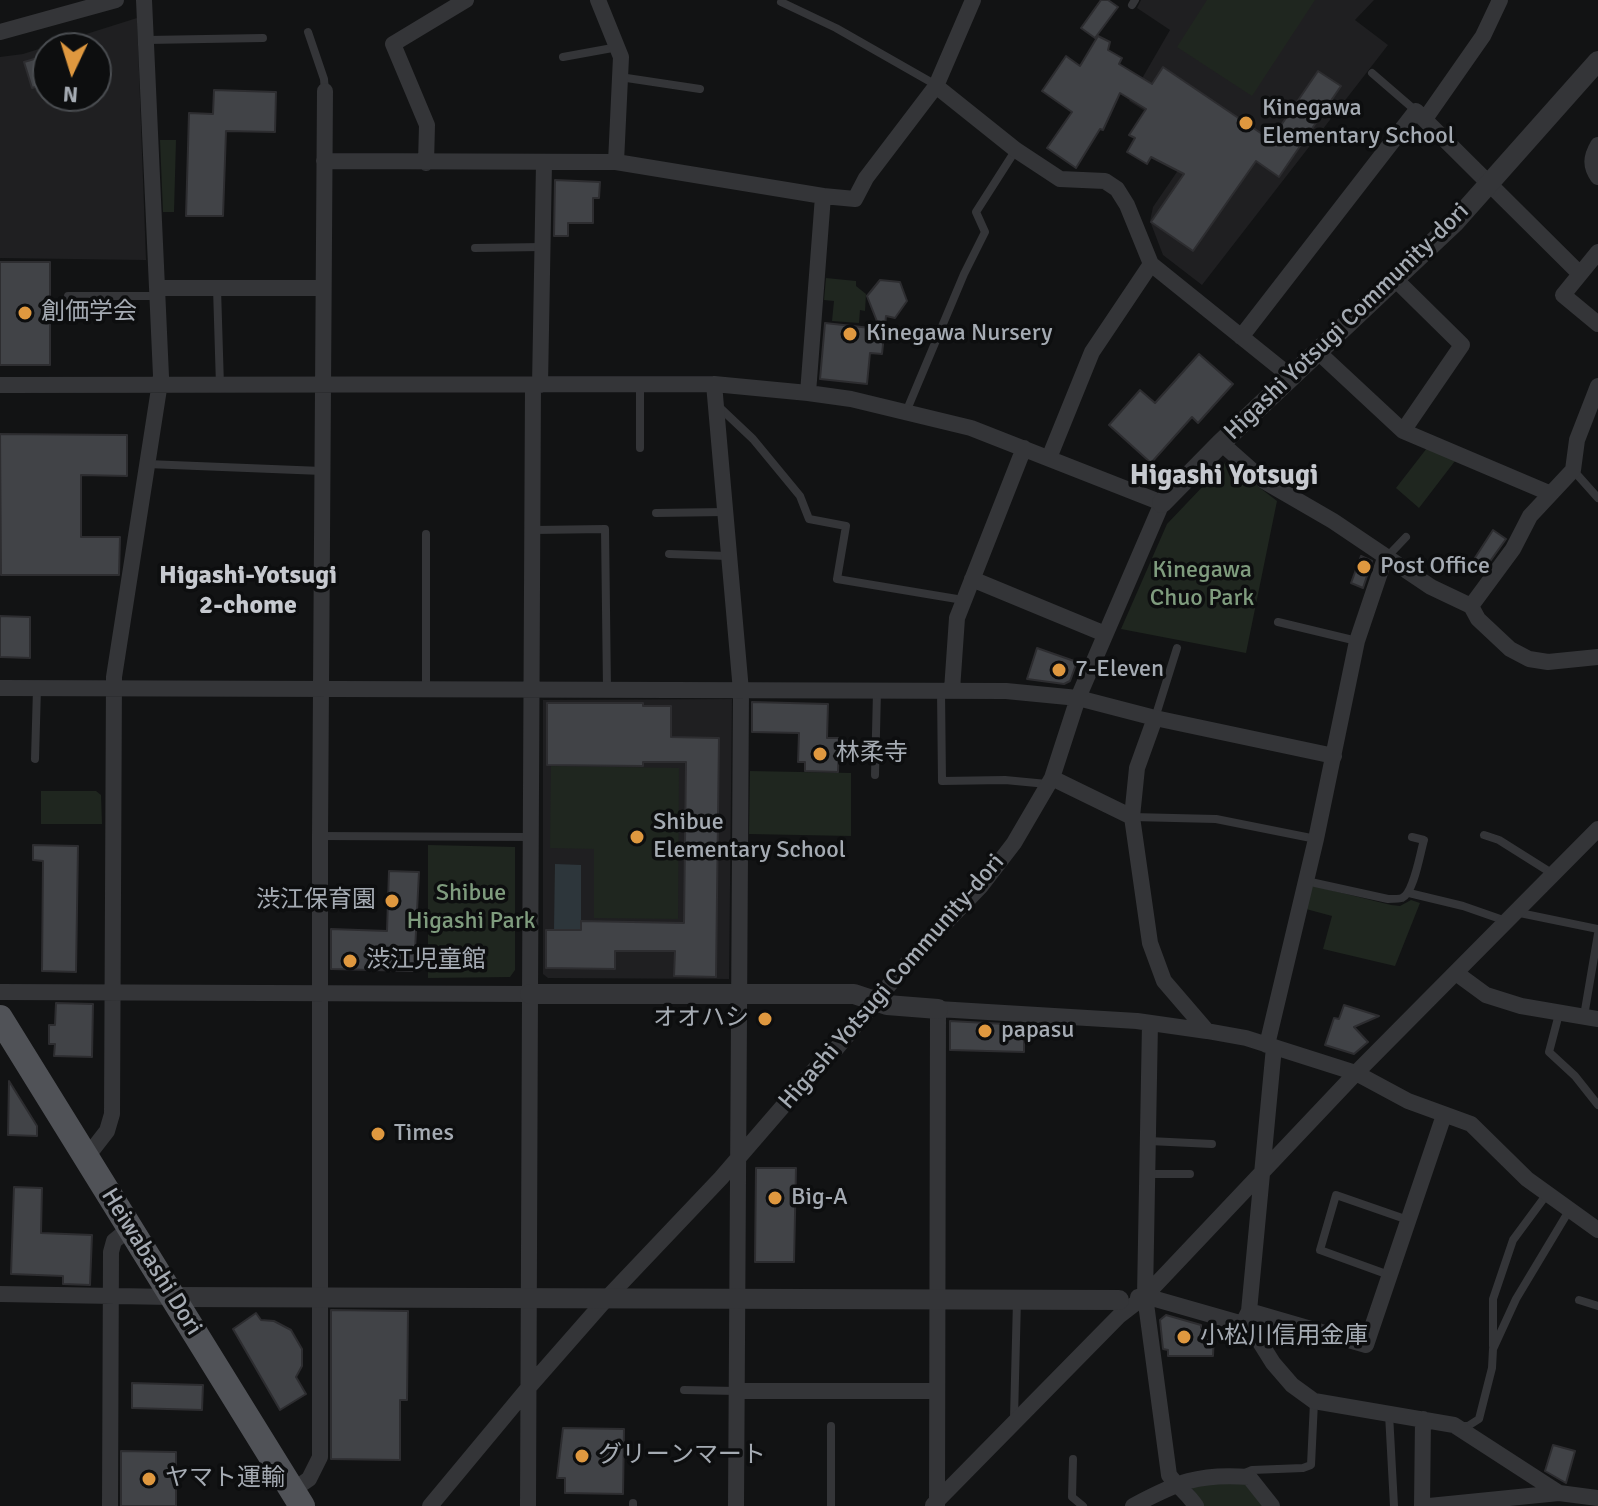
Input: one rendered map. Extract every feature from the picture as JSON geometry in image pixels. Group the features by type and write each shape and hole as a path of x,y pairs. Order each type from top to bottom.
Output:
{"main road":[{"name":"Heiwabashi Dori","path":"0,1018 298,1498"}],"street":[{"path":"0,32 116,0"},
{"path":"86,1158 110,1123 113,689 159,385 144,0"},
{"path":"426,163 427,125 393,44 466,0"},
{"path":"598,0 619,47 616,162"},
{"path":"324,161 616,162 855,199 866,178 936,86 973,0"},
{"path":"1241,337 1483,36 1500,0"},
{"name":"Higashi Yotsugi Community-dori","path":"430,1506 608,1297 739,1158 909,961 981,886 1014,843 1050,781 1078,698 1162,503 1290,376 1454,223 1598,61"},
{"path":"936,86 1016,150 1060,179 1105,181 1117,189 1127,205 1151,264 1290,376"},
{"path":"298,1498 320,1457 325,91"},
{"path":"1420,115 1579,273"},
{"path":"1598,145 1592,168 1598,177"},
{"path":"528,1506 532,690 536,385 544,163"},
{"path":"808,393 823,196"},
{"path":"1598,252 1563,295 1598,324"},
{"path":"1049,458 1092,352 1151,264"},
{"path":"1395,279 1462,345 1403,431"},
{"path":"157,292 217,287 323,288"},
{"path":"1317,351 1403,431 1549,493"},
{"path":"714,384 741,691 736,1506"},
{"path":"0,385 714,384 808,393 851,399 971,428 1162,503"},
{"path":"1471,606 1513,549 1530,516 1573,470 1577,440 1598,386"},
{"path":"1221,443 1264,481 1333,521 1431,587 1471,606 1478,619 1499,639 1529,659 1548,662 1598,657"},
{"path":"947,690 957,618 1024,448"},
{"path":"1385,558 1357,641 1271,1046 1246,1318 1273,1363 1292,1385 1314,1401 1454,1425 1559,1493"},
{"path":"972,579 1105,634"},
{"path":"0,688 1006,691 1078,698 1155,718 1334,756"},
{"path":"1155,718 1137,768 1132,817 1150,943 1164,981 1207,1031"},
{"path":"1050,781 1132,817"},
{"path":"935,1504 1119,1316 1145,1296 1356,1073 1598,829"},
{"path":"1456,973 1486,995 1521,1006 1591,1018"},
{"path":"0,992 854,994 887,1005 1150,1023 1207,1031 1271,1046 1356,1073 1408,1101 1471,1124 1527,1179 1598,1230"},
{"path":"935,1504 938,1009"},
{"path":"1150,1023 1145,1296 1169,1475 1183,1487 1196,1506"},
{"path":"0,1294 1119,1300 1145,1296 1366,1345 1444,1115"},
{"path":"110,1506 111,1252 114,1241 130,1228"},
{"path":"738,1391 937,1391"},
{"path":"1422,1506 1423,1419"},
{"path":"1133,1506 1175,1483 1205,1476 1249,1477 1272,1506"},
{"path":"1429,1506 1559,1493 1598,1498"}],"lane":[{"path":"781,2 836,28 936,86"},
{"path":"308,32 325,91"},
{"path":"147,40 263,38"},
{"path":"563,57 619,47"},
{"path":"1372,73 1420,115"},
{"path":"620,77 700,89"},
{"path":"906,412 985,232 976,212 1016,150"},
{"path":"475,248 542,247"},
{"path":"217,287 220,386"},
{"path":"68,296 157,292"},
{"path":"640,384 640,448"},
{"path":"716,403 753,439 800,496 809,519 846,526 837,579 963,600"},
{"path":"147,464 322,471"},
{"path":"1573,470 1598,498"},
{"path":"656,513 725,512"},
{"path":"534,530 605,529 607,690"},
{"path":"426,534 426,689"},
{"path":"1385,558 1406,537"},
{"path":"669,554 728,556"},
{"path":"1278,622 1357,641"},
{"path":"1155,718 1177,648"},
{"path":"35,759 37,688"},
{"path":"947,690 942,781 1050,781"},
{"path":"875,775 877,691"},
{"path":"1132,817 1216,819 1316,839"},
{"path":"1484,835 1499,840 1554,874"},
{"path":"320,836 532,837"},
{"path":"1306,881 1388,899 1401,899 1409,893 1424,840 1412,837"},
{"path":"1409,893 1511,917 1598,932 1591,1018"},
{"path":"1559,1014 1549,1052 1575,1076 1598,1105"},
{"path":"1149,1141 1212,1144"},
{"path":"1149,1174 1190,1174"},
{"path":"1454,1425 1468,1426 1479,1419 1492,1368 1493,1299 1513,1240 1547,1193"},
{"path":"1389,1275 1320,1250 1336,1195 1408,1220"},
{"path":"1493,1349 1516,1299 1570,1208"},
{"path":"1014,1423 1017,1299"},
{"path":"1579,1300 1598,1306"},
{"path":"684,1390 738,1391"},
{"path":"1238,1476 1252,1470 1311,1465 1314,1401"},
{"path":"1389,1414 1394,1506"},
{"path":"831,1426 831,1506"},
{"path":"1073,1459 1072,1497 1083,1506"}],"shaded area":[{"name":"Kinegawa Elementary School","path":"1141,0 1374,0 1355,20 1388,45 1202,285 1163,255 1150,221 1153,207 1196,144 1129,101 1170,30 1137,8"},
{"path":"137,18 146,260 0,258 0,57 32,51 32,112 112,112 112,32 93,32"},
{"name":"Shibue Elementary School","path":"732,699 729,979 548,978 543,974 543,700"},
{"path":"555,864 581,865 581,930 554,930"}],"green space":[{"path":"1207,0 1315,0 1252,96 1177,47"},
{"path":"160,140 176,140 174,212 163,212"},
{"path":"826,278 856,281 856,286 866,294 865,311 860,310 859,323 832,321 834,301 824,300"},
{"path":"1427,448 1455,461 1419,508 1396,488"},
{"name":"Kinegawa Chuo Park","path":"1226,462 1277,501 1246,653 1121,629 1167,524"},
{"path":"551,766 679,768 678,919 594,918 594,849 550,848"},
{"path":"750,771 851,773 851,836 749,834"},
{"path":"41,791 96,791 101,795 102,824 41,824"},
{"name":"Shibue Higashi Park","path":"428,845 515,847 515,970 510,977 428,978"},
{"path":"1311,887 1391,905 1400,906 1411,900 1420,903 1395,966 1323,949 1332,916 1306,909"},
{"path":"1194,1482 1246,1483 1263,1506 1203,1506 1192,1488"}],"building":[{"path":"1101,0 1108,0 1118,7 1095,38 1081,28"},
{"path":"1098,36 1110,42 1108,50 1122,58 1119,64 1152,84 1163,67 1271,140 1318,71 1341,86 1279,177 1256,161 1193,251 1151,222 1184,174 1151,157 1147,164 1127,152 1135,138 1129,135 1146,109 1120,93 1103,130 1100,129 1076,168 1047,148 1072,112 1042,91 1066,56 1080,66"},
{"path":"32,60 32,88 24,62"},
{"path":"214,90 276,92 275,132 226,131 223,216 186,216 189,113 213,114"},
{"path":"555,180 600,182 599,198 593,198 593,223 568,223 568,236 554,236"},
{"name":"創価学会","path":"0,262 50,262 50,365 0,365"},
{"path":"880,280 900,282 907,301 895,318 886,316 882,354 870,353 867,384 820,379 825,323 880,329 867,296"},
{"path":"1199,354 1233,384 1198,423 1192,417 1151,463 1109,425 1140,390 1155,403"},
{"path":"0,434 127,435 127,476 81,475 81,537 120,537 119,575 1,575"},
{"path":"1493,530 1506,539 1481,574 1469,567"},
{"path":"1361,556 1372,561 1363,588 1351,583"},
{"path":"0,616 30,617 30,658 0,657"},
{"path":"1037,648 1077,662 1070,681 1064,684 1027,679"},
{"path":"752,702 828,704 827,738 839,738 838,772 805,771 805,762 798,762 799,733 752,732"},
{"path":"547,703 671,706 671,737 719,738 716,977 674,976 675,951 615,951 615,969 546,968 546,930 581,930 581,921 684,923 686,762 643,762 643,766 547,765"},
{"path":"33,845 78,846 76,972 42,971 43,861 33,860"},
{"path":"389,871 419,872 414,971 331,969 331,929 387,931"},
{"path":"56,1003 93,1004 92,1057 54,1056 55,1044 49,1044 49,1025 55,1025"},
{"path":"1344,1005 1379,1016 1354,1027 1368,1042 1354,1054 1325,1045 1334,1018 1339,1019"},
{"path":"950,1021 1024,1025 1024,1052 950,1050"},
{"path":"9,1081 37,1126 37,1136 8,1135"},
{"path":"756,1168 796,1168 794,1262 755,1262"},
{"path":"14,1187 42,1188 41,1233 92,1235 90,1285 63,1284 63,1276 11,1274"},
{"path":"331,1310 408,1311 407,1400 400,1400 400,1460 331,1459"},
{"path":"256,1313 261,1320 274,1321 291,1330 302,1349 302,1366 296,1377 306,1394 280,1410 233,1329"},
{"path":"1166,1315 1201,1325 1201,1328 1214,1333 1213,1356 1168,1356 1168,1350 1163,1349 1160,1320"},
{"path":"132,1383 203,1385 202,1410 132,1408"},
{"path":"563,1428 624,1429 623,1494 565,1493 565,1478 557,1478"},
{"path":"1553,1445 1575,1451 1566,1483 1545,1471"},
{"name":"ヤマト運輸","path":"121,1451 176,1452 176,1506 121,1506"}],"place":[{"name":"Kinegawa Elementary School","path":"1246,123"},
{"name":"創価学会","path":"25,313"},
{"name":"Kinegawa Nursery","path":"850,334"},
{"name":"Post Office","path":"1364,567"},
{"name":"7-Eleven","path":"1059,670"},
{"name":"林柔寺","path":"820,754"},
{"name":"Shibue Elementary School","path":"637,837"},
{"name":"渋江保育園","path":"392,901"},
{"name":"渋江児童館","path":"350,961"},
{"name":"オオハシ","path":"765,1019"},
{"name":"papasu","path":"985,1031"},
{"name":"Times","path":"378,1134"},
{"name":"Big-A","path":"775,1198"},
{"name":"小松川信用金庫","path":"1184,1337"},
{"name":"グリーンマート","path":"582,1456"},
{"name":"ヤマト運輸","path":"149,1479"}],"district":[{"name":"Higashi Yotsugi","path":"1224,477"},
{"name":"Higashi-Yotsugi 2-chome","path":"248,591"}]}
